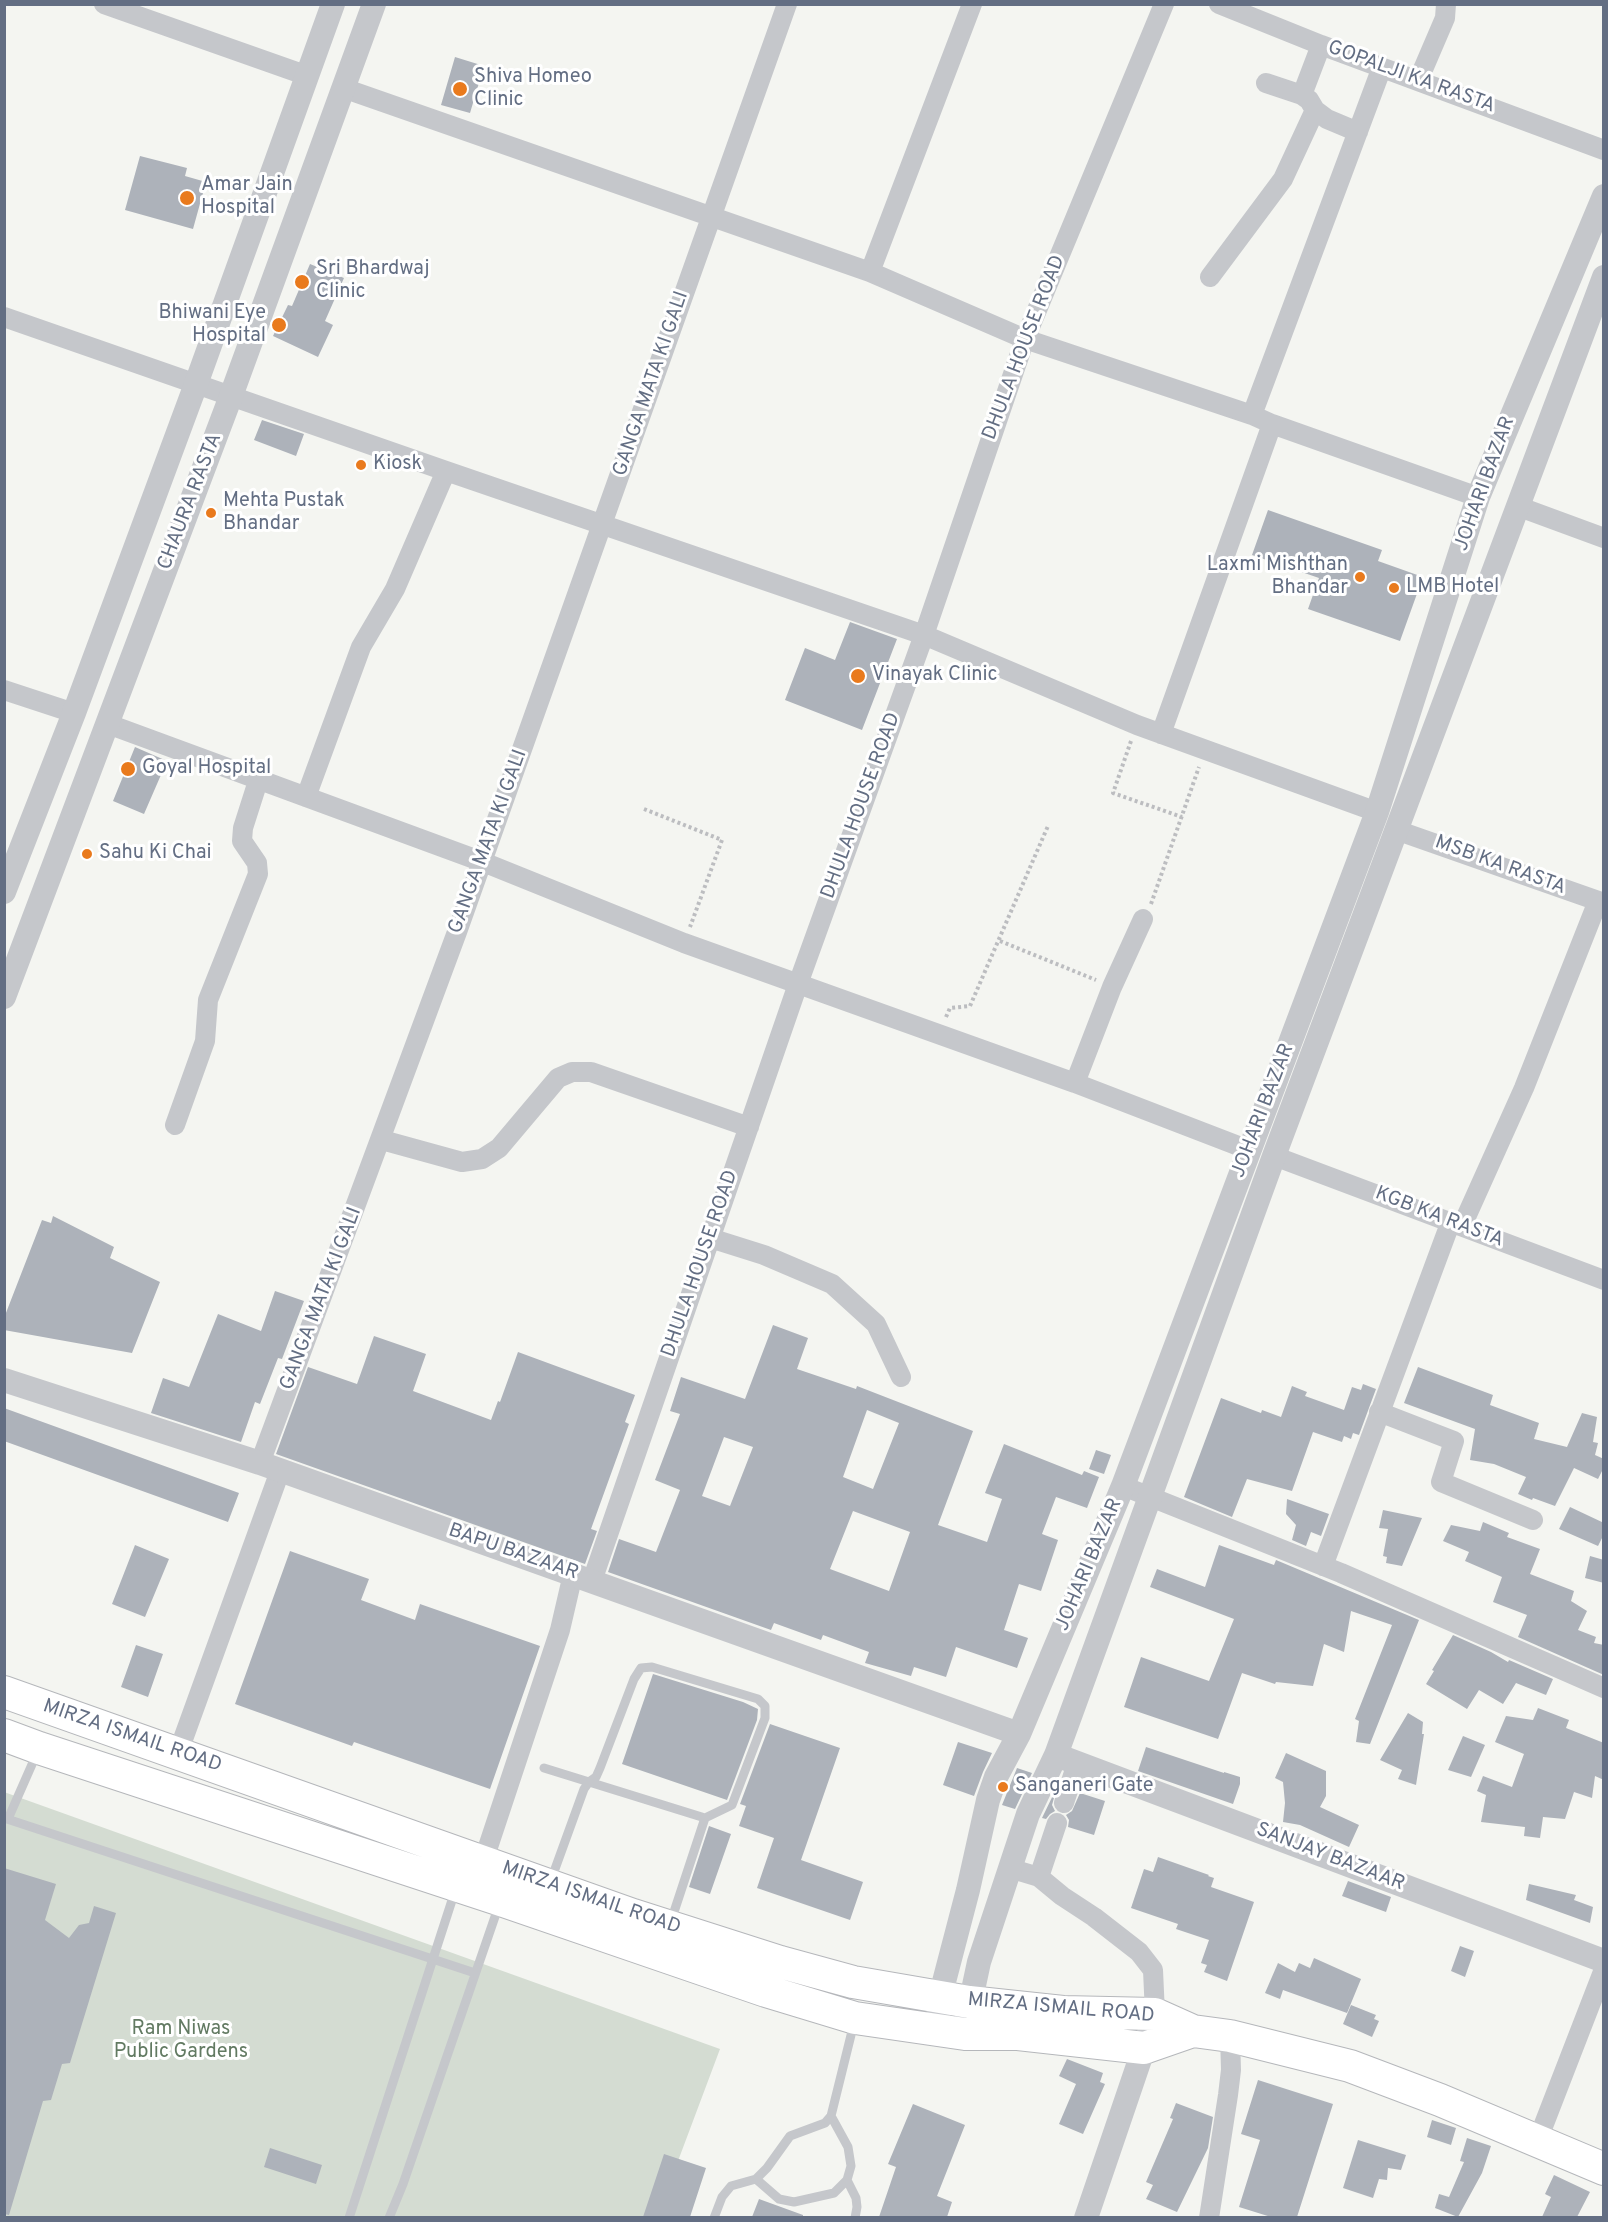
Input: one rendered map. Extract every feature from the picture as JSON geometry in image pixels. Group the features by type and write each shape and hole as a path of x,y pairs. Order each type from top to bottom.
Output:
{"highway":[{"name":"MIRZA ISMAIL ROAD","path":"4,1692 483,1862 780,1962 854,1982 955,2000 1063,2012 1155,2014 1193,2031 1230,2036 1350,2066 1440,2100 1604,2169"},
{"name":"MIRZA ISMAIL ROAD","path":"4,1735 501,1900 766,1991 855,2018 951,2031 1018,2034 1144,2048 1193,2031"}],"street":[{"path":"104,4 308,76"},
{"name":"CHAURA RASTA","path":"4,892 74,713 196,384 333,4"},
{"name":"CHAURA RASTA","path":"4,997 231,396 374,4"},
{"name":"GANGA MATA KI GALI","path":"178,1753 270,1467 382,1140 787,4"},
{"path":"870,272 972,4"},
{"name":"DHULA HOUSE ROAD","path":"483,1862 560,1630 710,1239 798,984 924,635 1025,339 1164,4"},
{"name":"GOPALJI KA RASTA","path":"1219,4 1321,45 1604,150"},
{"path":"1418,81 1444,18 1446,4"},
{"path":"1302,95 1321,45"},
{"path":"1252,415 1382,67"},
{"path":"1266,83 1302,95 1327,119 1358,132"},
{"path":"343,88 711,219 870,272 1025,339 1252,415 1478,497"},
{"path":"1210,277 1283,178 1316,110"},
{"name":"JOHARI BAZAR","path":"951,2031 988,1800 996,1777 1019,1734 1123,1486 1377,812 1478,497 1604,196"},
{"name":"JOHARI BAZAR","path":"955,2000 979,1962 1028,1814 1067,1759 1150,1497 1274,1156 1604,277"},
{"path":"4,317 924,635 1137,725 1377,812"},
{"path":"1161,734 1272,424"},
{"path":"306,797 361,648 395,588 446,471"},
{"path":"1517,506 1604,538"},
{"path":"4,690 74,713"},
{"path":"108,724 483,862 684,943 1075,1083 1249,1150"},
{"path":"175,1125 205,1041 208,1000 258,874 257,863 242,841 243,828 258,781"},
{"name":"MSB KA RASTA","path":"1396,830 1601,902"},
{"path":"1323,1566 1379,1412 1456,1223 1524,1088 1601,902"},
{"path":"1075,1083 1112,987 1143,919"},
{"path":"382,1140 462,1162 482,1159 499,1148 558,1078 572,1072 591,1072 749,1127"},
{"name":"KGB KA RASTA","path":"1274,1156 1604,1280"},
{"path":"710,1239 764,1255 831,1284 876,1324 901,1377"},
{"path":"1173,1353 1199,1363"},
{"name":"BAPU BAZAAR","path":"4,1380 270,1467 1019,1734"},
{"path":"1379,1412 1454,1441 1441,1482 1533,1520"},
{"path":"1123,1486 1323,1566 1604,1688"},
{"path":"1064,1803 1067,1759"},
{"name":"SANJAY BAZAAR","path":"1067,1759 1604,1961"},
{"path":"1039,1877 1057,1823"},
{"path":"1009,1868 1039,1877 1139,1952 1153,1970 1155,2014 1086,2217"},
{"path":"1537,2142 1604,1969"},
{"path":"1209,2217 1231,2070 1230,2036"}],"lane":[{"path":"544,1768 589,1782 705,1818 732,1805 765,1718 765,1706 758,1699 652,1667 641,1668 634,1679 596,1777 589,1782 584,1789 550,1885"},
{"path":"39,1748 6,1819 476,1973"},
{"path":"669,1926 705,1818"},
{"path":"349,2217 456,1886"},
{"path":"389,2217 403,2184 501,1900"},
{"path":"714,2217 722,2197 731,2186 756,2179 767,2168 790,2136 825,2123 831,2116 855,2018"},
{"path":"756,2179 779,2199 795,2202 834,2193 847,2180 851,2166 848,2147 831,2116"},
{"path":"847,2180 856,2198 855,2217"}],"path":[{"path":"1137,725 1113,792 1182,817"},
{"path":"1143,919 1153,900 1204,749"},
{"path":"644,810 722,840 684,943"},
{"path":"938,1034 950,1008 970,1006 1048,826"},
{"path":"999,940 1112,987"}],"green space":[{"name":"Ram Niwas Public Gardens","path":"4,1792 720,2049 657,2217 5,2217"}],"building":[{"path":"455,57 484,66 470,113 441,105"},
{"path":"140,156 187,168 185,176 206,182 193,229 125,210"},
{"path":"310,264 344,278 325,321 333,325 318,357 273,336 288,305 292,306"},
{"path":"262,420 304,434 296,456 254,440"},
{"path":"1268,510 1382,550 1378,561 1423,577 1400,641 1308,609 1319,578 1252,555"},
{"path":"850,622 897,639 862,730 785,700 805,648 835,660"},
{"path":"135,747 167,761 144,814 113,801"},
{"path":"53,1216 114,1247 110,1258 160,1282 132,1353 4,1330 4,1318 42,1220 51,1223"},
{"path":"275,1291 304,1301 282,1359 278,1358 260,1404 255,1402 241,1442 151,1413 163,1378 189,1387 218,1314 261,1331"},
{"path":"773,1325 808,1338 797,1369 856,1389 857,1386 973,1431 938,1525 987,1542 1002,1499 985,1493 1004,1444 1082,1475 1084,1471 1099,1477 1087,1508 1056,1497 1042,1534 1058,1540 1041,1591 1019,1584 1004,1630 1028,1638 1017,1668 956,1647 946,1677 914,1667 911,1676 865,1663 869,1652 823,1635 821,1640 774,1623 771,1630 608,1572 619,1539 656,1552 680,1490 655,1480 680,1414 670,1411 681,1377 745,1399","holes":["867,1410 899,1423 873,1489 843,1477","724,1437 753,1447 730,1506 702,1496","853,1511 910,1532 889,1591 830,1569"]},
{"path":"374,1336 426,1354 413,1391 491,1420 518,1352 635,1395 625,1422 629,1424 591,1529 597,1531 585,1564 276,1454 308,1367 357,1384"},
{"path":"1418,1367 1493,1395 1490,1405 1539,1423 1534,1439 1567,1447 1582,1413 1597,1417 1593,1442 1598,1443 1595,1455 1604,1459 1604,1467 1598,1479 1574,1468 1555,1506 1518,1494 1526,1477 1494,1464 1470,1460 1475,1429 1404,1403"},
{"path":"1363,1384 1376,1389 1359,1435 1353,1433 1351,1439 1344,1436 1342,1442 1313,1432 1292,1491 1247,1479 1232,1517 1184,1497 1221,1398 1261,1413 1262,1410 1281,1417 1292,1386 1307,1392 1305,1396 1344,1410 1352,1387 1361,1390"},
{"path":"4,1408 239,1493 228,1522 4,1441"},
{"path":"1096,1450 1111,1455 1104,1474 1089,1469"},
{"path":"1287,1499 1329,1514 1321,1536 1311,1532 1306,1546 1292,1540 1296,1525 1286,1514"},
{"path":"1570,1507 1604,1523 1604,1534 1598,1546 1559,1529"},
{"path":"1383,1510 1422,1518 1402,1566 1386,1563 1387,1557 1383,1556 1388,1529 1379,1528"},
{"path":"1483,1522 1509,1533 1507,1537 1540,1549 1530,1574 1574,1591 1571,1601 1587,1611 1578,1630 1596,1637 1594,1643 1604,1645 1604,1675 1518,1637 1527,1615 1493,1602 1502,1577 1465,1561 1469,1552 1443,1541 1451,1525 1480,1531"},
{"path":"135,1545 169,1559 145,1617 112,1604"},
{"path":"1219,1545 1274,1565 1276,1560 1419,1620 1370,1744 1356,1742 1359,1721 1355,1719 1392,1625 1351,1611 1344,1652 1324,1644 1313,1686 1276,1682 1275,1684 1242,1673 1218,1739 1124,1707 1141,1657 1209,1681 1234,1619 1150,1587 1157,1569 1205,1587"},
{"path":"290,1551 369,1579 361,1600 415,1620 420,1604 540,1646 490,1789 354,1742 352,1746 235,1704"},
{"path":"1590,1556 1604,1560 1604,1583 1585,1578"},
{"path":"1453,1635 1508,1662 1509,1660 1553,1679 1546,1695 1516,1683 1503,1704 1479,1690 1467,1709 1426,1684"},
{"path":"136,1645 163,1654 148,1697 121,1687"},
{"path":"653,1674 743,1702 758,1709 757,1720 727,1800 622,1764"},
{"path":"1538,1708 1569,1720 1566,1728 1604,1743 1604,1780 1595,1776 1592,1798 1574,1792 1565,1819 1543,1817 1540,1838 1524,1836 1525,1827 1481,1822 1486,1795 1477,1791 1483,1776 1512,1787 1524,1754 1495,1742 1506,1716 1533,1720"},
{"path":"1408,1713 1423,1722 1422,1734 1424,1734 1416,1785 1398,1779 1402,1770 1380,1760"},
{"path":"770,1724 840,1748 801,1860 863,1882 850,1920 757,1888 774,1838 739,1826 746,1806 740,1804"},
{"path":"1463,1736 1485,1745 1471,1777 1448,1770"},
{"path":"958,1742 992,1753 974,1796 943,1785"},
{"path":"1146,1747 1240,1777 1233,1804 1138,1771"},
{"path":"1286,1753 1326,1771 1326,1796 1320,1807 1359,1825 1349,1847 1300,1825 1283,1822 1285,1803 1283,1782 1275,1778"},
{"path":"1017,1768 1032,1773 1015,1809 1002,1805"},
{"path":"1057,1787 1052,1805 1055,1811 1046,1819 1042,1818"},
{"path":"1080,1793 1105,1801 1094,1835 1068,1827 1069,1820 1066,1815 1072,1811"},
{"path":"709,1826 731,1834 710,1894 689,1887"},
{"path":"1158,1857 1209,1875 1214,1878 1211,1887 1254,1902 1227,1981 1204,1972 1207,1965 1201,1963 1209,1940 1176,1929 1178,1924 1131,1908 1144,1869 1153,1872"},
{"path":"4,1868 56,1884 45,1920 69,1938 79,1925 89,1923 94,1906 116,1913 70,2063 62,2064 51,2100 43,2101 9,2215 4,2214"},
{"path":"1348,1881 1391,1897 1386,1912 1342,1896"},
{"path":"1529,1884 1576,1895 1574,1900 1593,1907 1590,1923 1526,1900"},
{"path":"1460,1946 1474,1951 1465,1977 1451,1971"},
{"path":"1314,1958 1361,1979 1347,2013 1283,1990 1280,1999 1265,1993 1278,1963 1295,1972 1299,1963 1310,1968"},
{"path":"1351,2005 1376,2015 1374,2019 1379,2021 1372,2037 1343,2024"},
{"path":"1067,2059 1103,2073 1100,2082 1105,2084 1083,2134 1059,2124 1076,2084 1059,2076"},
{"path":"1258,2080 1333,2104 1297,2217 1271,2217 1239,2207 1260,2140 1241,2134"},
{"path":"1176,2103 1213,2117 1208,2148 1177,2212 1146,2199 1153,2185 1146,2182 1173,2119 1170,2118"},
{"path":"913,2104 965,2125 937,2196 952,2202 947,2217 879,2217 896,2167 888,2164"},
{"path":"1432,2120 1456,2128 1451,2145 1427,2137"},
{"path":"1467,2138 1491,2146 1482,2173 1458,2217 1435,2208 1439,2194 1449,2197 1464,2162 1460,2161"},
{"path":"1358,2140 1406,2155 1401,2170 1388,2168 1387,2180 1379,2179 1373,2198 1343,2188"},
{"path":"270,2148 322,2165 316,2184 264,2167"},
{"path":"664,2154 706,2168 690,2217 643,2217"},
{"path":"1554,2175 1590,2192 1577,2217 1542,2217 1551,2197 1545,2194"},
{"path":"759,2199 803,2215 803,2217 752,2217"}],"place":[{"name":"Shiva Homeo Clinic","path":"460,89"},
{"name":"Amar Jain Hospital","path":"187,198"},
{"name":"Sri Bhardwaj Clinic","path":"302,282"},
{"name":"Bhiwani Eye Hospital","path":"279,325"},
{"name":"Kiosk","path":"361,465"},
{"name":"Mehta Pustak Bhandar","path":"211,513"},
{"name":"Laxmi Mishthan Bhandar","path":"1360,577"},
{"name":"LMB Hotel","path":"1394,588"},
{"name":"Vinayak Clinic","path":"858,676"},
{"name":"Goyal Hospital","path":"128,769"},
{"name":"Sahu Ki Chai","path":"87,854"},
{"name":"Sanganeri Gate","path":"1003,1787"}]}
